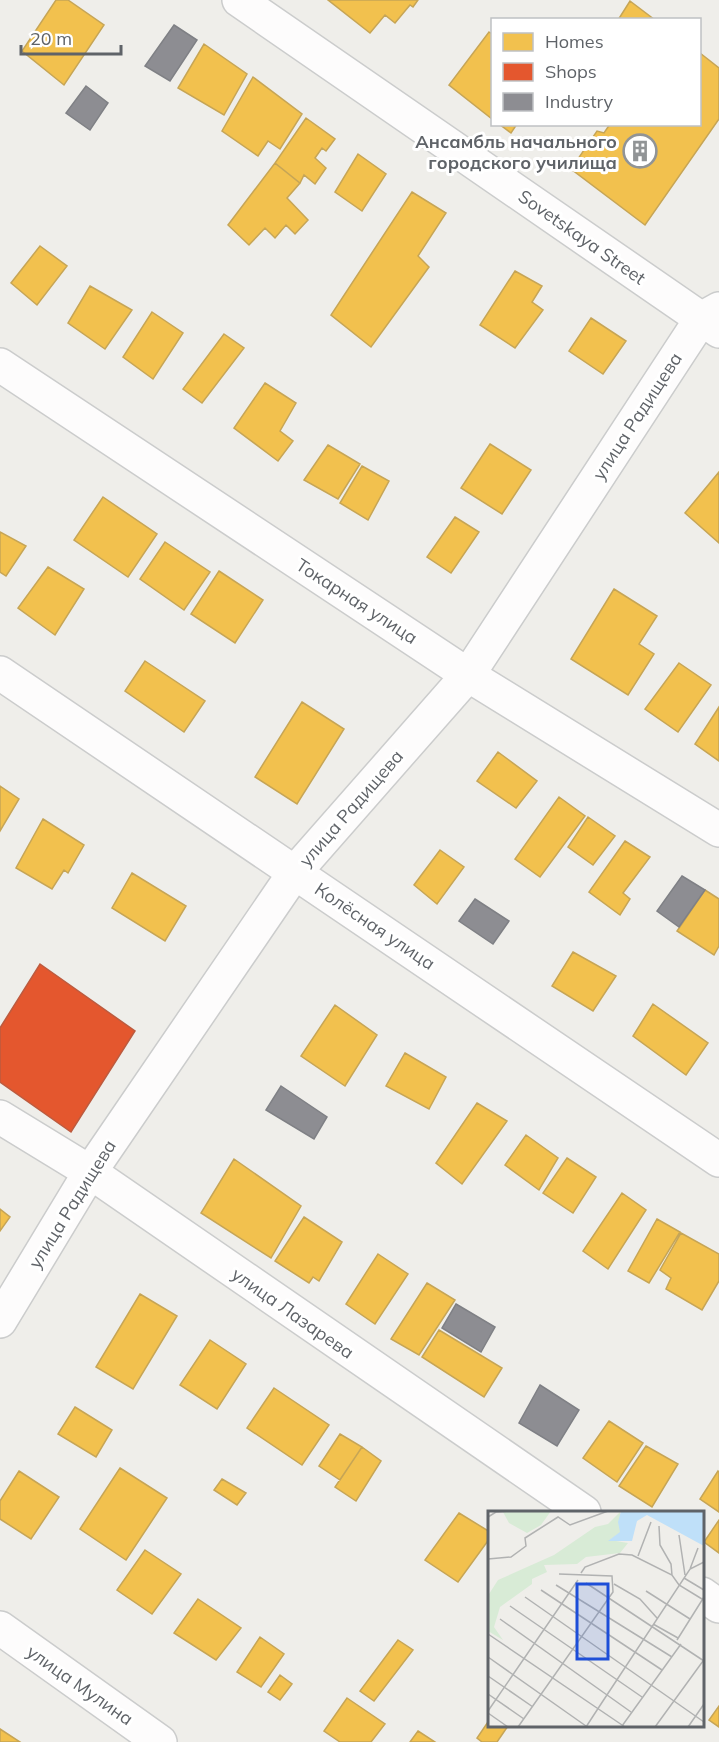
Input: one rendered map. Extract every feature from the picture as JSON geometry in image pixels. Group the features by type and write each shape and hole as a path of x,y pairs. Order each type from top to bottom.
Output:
{"street":[{"name":"Sovetskaya Street","path":"239,0 713,320"},
{"name":"улица Радищева","path":"0,1321 90,1172 295,872 468,675 713,320"},
{"name":"Токарная улица","path":"0,365 468,675 719,830"},
{"name":"Колёсная улица","path":"0,673 719,1160"},
{"name":"улица Лазарева","path":"0,1117 90,1172 583,1511"},
{"path":"704,1595 719,1605"},
{"name":"улица Мулина","path":"0,1628 160,1742"}],"building: Homes":[{"path":"56,0 68,0 104,25 64,85 22,51"},
{"path":"328,0 418,0 413,7 410,5 395,23 385,15 370,33"},
{"path":"630,1 652,18 619,18"},
{"path":"489,32 491,33 491,118 449,85"},
{"path":"204,44 247,74 224,115 178,88"},
{"name":"Ансамбль начального городского училища","path":"701,54 719,68 719,119 645,225 571,169 597,131 604,133 609,126 701,126"},
{"path":"253,77 302,114 280,149 268,141 258,156 222,131"},
{"path":"306,118 335,139 326,151 322,148 315,158 326,168 315,184 304,175 300,183 275,163"},
{"path":"502,126 516,126 511,133"},
{"path":"358,154 386,174 362,211 335,192"},
{"path":"275,163 300,183 287,198 308,220 295,234 286,225 275,238 265,228 249,245 228,225"},
{"path":"412,192 446,213 418,256 429,267 371,347 331,315"},
{"path":"40,246 67,266 37,305 11,283"},
{"path":"515,271 542,286 532,302 543,310 515,348 480,325"},
{"path":"90,286 132,310 105,349 68,323"},
{"path":"152,312 183,333 153,379 123,357"},
{"path":"591,318 626,341 603,374 569,351"},
{"path":"224,334 244,348 202,403 183,389"},
{"path":"265,383 296,403 280,431 293,441 278,461 234,428"},
{"path":"490,444 531,470 502,514 461,488"},
{"path":"328,445 360,464 338,499 304,480"},
{"path":"362,466 389,481 368,520 340,503"},
{"path":"719,472 719,543 685,513"},
{"path":"103,497 157,534 128,577 74,540"},
{"path":"455,517 479,532 451,573 427,557"},
{"path":"0,532 26,546 6,576 0,572"},
{"path":"165,542 210,572 184,610 140,579"},
{"path":"48,567 84,589 55,635 18,608"},
{"path":"219,571 263,600 235,643 191,614"},
{"path":"614,589 657,616 639,644 654,654 628,695 571,659"},
{"path":"145,661 205,701 184,732 125,691"},
{"path":"679,663 711,685 678,732 645,709"},
{"path":"302,702 344,729 297,804 255,777"},
{"path":"719,707 719,761 695,744"},
{"path":"498,752 537,781 516,808 477,781"},
{"path":"0,786 19,799 0,831"},
{"path":"559,797 585,816 540,877 515,859"},
{"path":"588,817 615,836 593,865 568,847"},
{"path":"43,819 84,845 68,873 64,870 52,889 16,868"},
{"path":"625,841 650,857 623,893 630,899 620,915 589,892"},
{"path":"440,850 464,867 437,904 414,885"},
{"path":"132,873 186,906 165,941 112,908"},
{"path":"705,890 719,899 719,946 714,955 677,931"},
{"path":"573,952 616,976 593,1011 552,986"},
{"path":"653,1004 708,1043 686,1075 633,1036"},
{"path":"335,1005 377,1035 345,1086 301,1056"},
{"path":"405,1053 446,1077 429,1109 386,1086"},
{"path":"477,1103 507,1121 462,1184 436,1163"},
{"path":"526,1135 558,1158 539,1190 505,1165"},
{"path":"567,1158 596,1177 573,1213 543,1193"},
{"path":"234,1159 301,1206 271,1258 201,1213"},
{"path":"622,1193 646,1210 608,1269 583,1251"},
{"path":"0,1209 10,1217 0,1231"},
{"path":"304,1217 342,1242 319,1281 313,1277 309,1283 275,1261"},
{"path":"657,1219 680,1232 649,1283 628,1271"},
{"path":"681,1233 719,1254 719,1281 702,1310 666,1289 671,1278 660,1270"},
{"path":"378,1254 408,1274 375,1324 346,1304"},
{"path":"427,1283 455,1300 419,1355 391,1339"},
{"path":"140,1294 177,1316 133,1389 96,1367"},
{"path":"439,1330 502,1368 484,1397 422,1357"},
{"path":"210,1340 246,1364 217,1409 180,1385"},
{"path":"274,1388 329,1425 302,1465 247,1428"},
{"path":"75,1407 112,1430 96,1457 58,1434"},
{"path":"609,1421 643,1443 617,1482 583,1458"},
{"path":"340,1434 362,1447 340,1480 319,1466"},
{"path":"646,1446 678,1464 652,1507 619,1486"},
{"path":"362,1447 381,1461 356,1501 335,1487"},
{"path":"120,1468 167,1498 126,1560 80,1529"},
{"path":"19,1471 59,1497 31,1539 0,1519 0,1501"},
{"path":"719,1472 719,1512 700,1499"},
{"path":"222,1479 246,1493 237,1505 214,1490"},
{"path":"459,1513 488,1531 488,1541 458,1582 425,1560"},
{"path":"719,1520 719,1553 704,1542"},
{"path":"145,1550 181,1574 152,1614 117,1590"},
{"path":"198,1599 241,1628 216,1660 174,1633"},
{"path":"260,1637 284,1654 261,1687 237,1672"},
{"path":"398,1640 413,1650 374,1701 360,1691"},
{"path":"280,1675 292,1684 280,1700 268,1692"},
{"path":"347,1698 385,1724 371,1742 340,1742 324,1731"},
{"path":"719,1706 719,1727 709,1720"},
{"path":"488,1722 488,1727 507,1727 497,1742 482,1742 477,1738"},
{"path":"0,1729 20,1742 0,1742"},
{"path":"418,1731 435,1742 410,1742"}],"building: Shops":[{"path":"40,964 135,1031 71,1132 0,1082 0,1028"}],"building: Industry":[{"path":"174,25 197,40 170,81 145,66"},
{"path":"86,86 108,103 90,130 66,113"},
{"path":"682,876 705,890 679,927 657,911"},
{"path":"475,899 509,921 493,944 459,921"},
{"path":"281,1086 327,1117 314,1139 266,1110"},
{"path":"456,1304 495,1327 481,1352 442,1328"},
{"path":"540,1385 579,1410 557,1446 519,1423"}],"place":[{"name":"Ансамбль начального городского училища","path":"640,151"}]}
